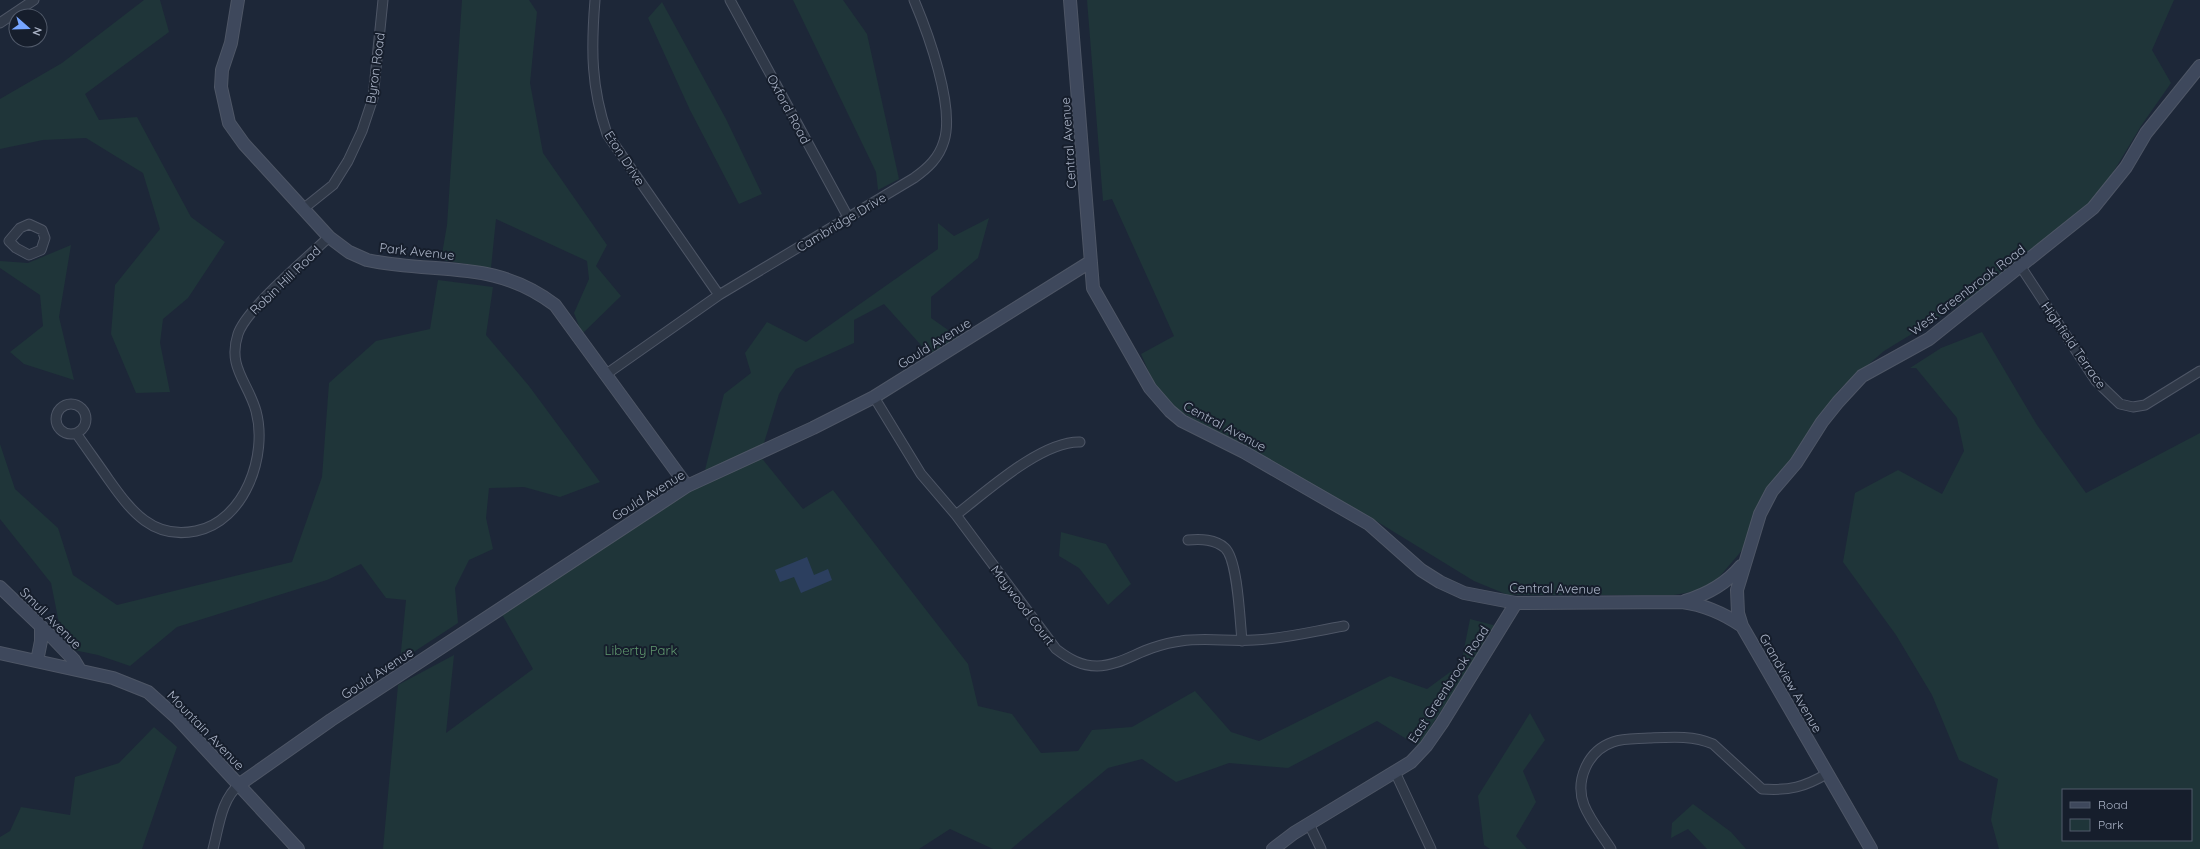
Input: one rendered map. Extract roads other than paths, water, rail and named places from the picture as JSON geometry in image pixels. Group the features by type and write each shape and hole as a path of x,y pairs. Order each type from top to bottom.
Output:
{"street":[{"name":"Park Avenue","path":"238,0 231,43 222,70 221,87 229,123 244,144 329,238 349,252 367,260 485,273 508,279 529,288 555,305 687,486"},
{"name":"Byron Road","path":"304,210 333,185 348,162 362,131 373,98 383,0"},
{"name":"Eton Drive","path":"595,0 591,41 592,74 598,109 607,134 719,295"},
{"name":"Oxford Road","path":"730,0 848,218"},
{"name":"Cambridge Drive","path":"605,375 719,295 927,169 939,154 944,142 947,116 938,67 925,25 914,0"},
{"name":"Central Avenue","path":"1070,0 1091,279 1096,293 1150,388 1170,412 1182,421 1244,452 1369,524 1421,570 1440,582 1477,597 1516,603 1637,603"},
{"path":"0,23 30,1"},
{"name":"West Greenbrook Road","path":"1742,626 1738,613 1737,590 1744,562 1760,514 1772,492 1796,463 1822,422 1852,387 1871,370 1929,339 2067,231 2101,200 2126,167 2146,133 2200,66"},
{"name":"Robin Hill Road","path":"76,433 127,505 145,522 165,531 180,533 201,530 221,521 232,510 245,490 254,468 258,445 255,409 239,376 235,358 238,334 250,313 329,238"},
{"name":"Gould Avenue","path":"240,784 331,720 687,486 813,428 874,397 1090,262"},
{"name":"Highfield Terrace","path":"2021,267 2096,381 2120,404 2133,407 2145,405 2200,371"},
{"name":"Maywood Court","path":"874,397 921,474 956,515 1056,649 1070,660 1082,664 1098,666 1115,663 1152,647 1181,641 1204,639 1242,641 1267,640 1344,626"},
{"path":"956,515 1016,468 1061,444 1080,442"},
{"path":"1188,540 1203,539 1216,542 1226,549 1234,567 1242,641"},
{"path":"1682,602 1699,597 1724,583 1744,562"},
{"name":"Smull Avenue","path":"0,587 74,660 80,670"},
{"name":"Grandview Avenue","path":"1637,603 1682,602 1705,606 1727,616 1742,626 1871,849"},
{"name":"East Greenbrook Road","path":"1273,849 1309,824 1411,762 1426,746 1516,603"},
{"path":"37,661 41,641 41,628"},
{"name":"Mountain Avenue","path":"0,653 113,678 148,692 168,709 240,784 298,849"},
{"path":"1612,849 1584,806 1580,785 1582,774 1588,762 1595,754 1612,742 1670,737 1704,740 1713,744 1762,789 1794,788 1808,785 1828,773"},
{"path":"1394,772 1431,849"},
{"path":"213,849 225,804 233,790 240,784"},
{"path":"1309,824 1321,849"}],"water":[{"path":"807,557 814,575 828,569 832,580 801,593 794,577 780,582 775,570"}],"park label":[{"name":"Liberty Park","path":"641,650"}]}
